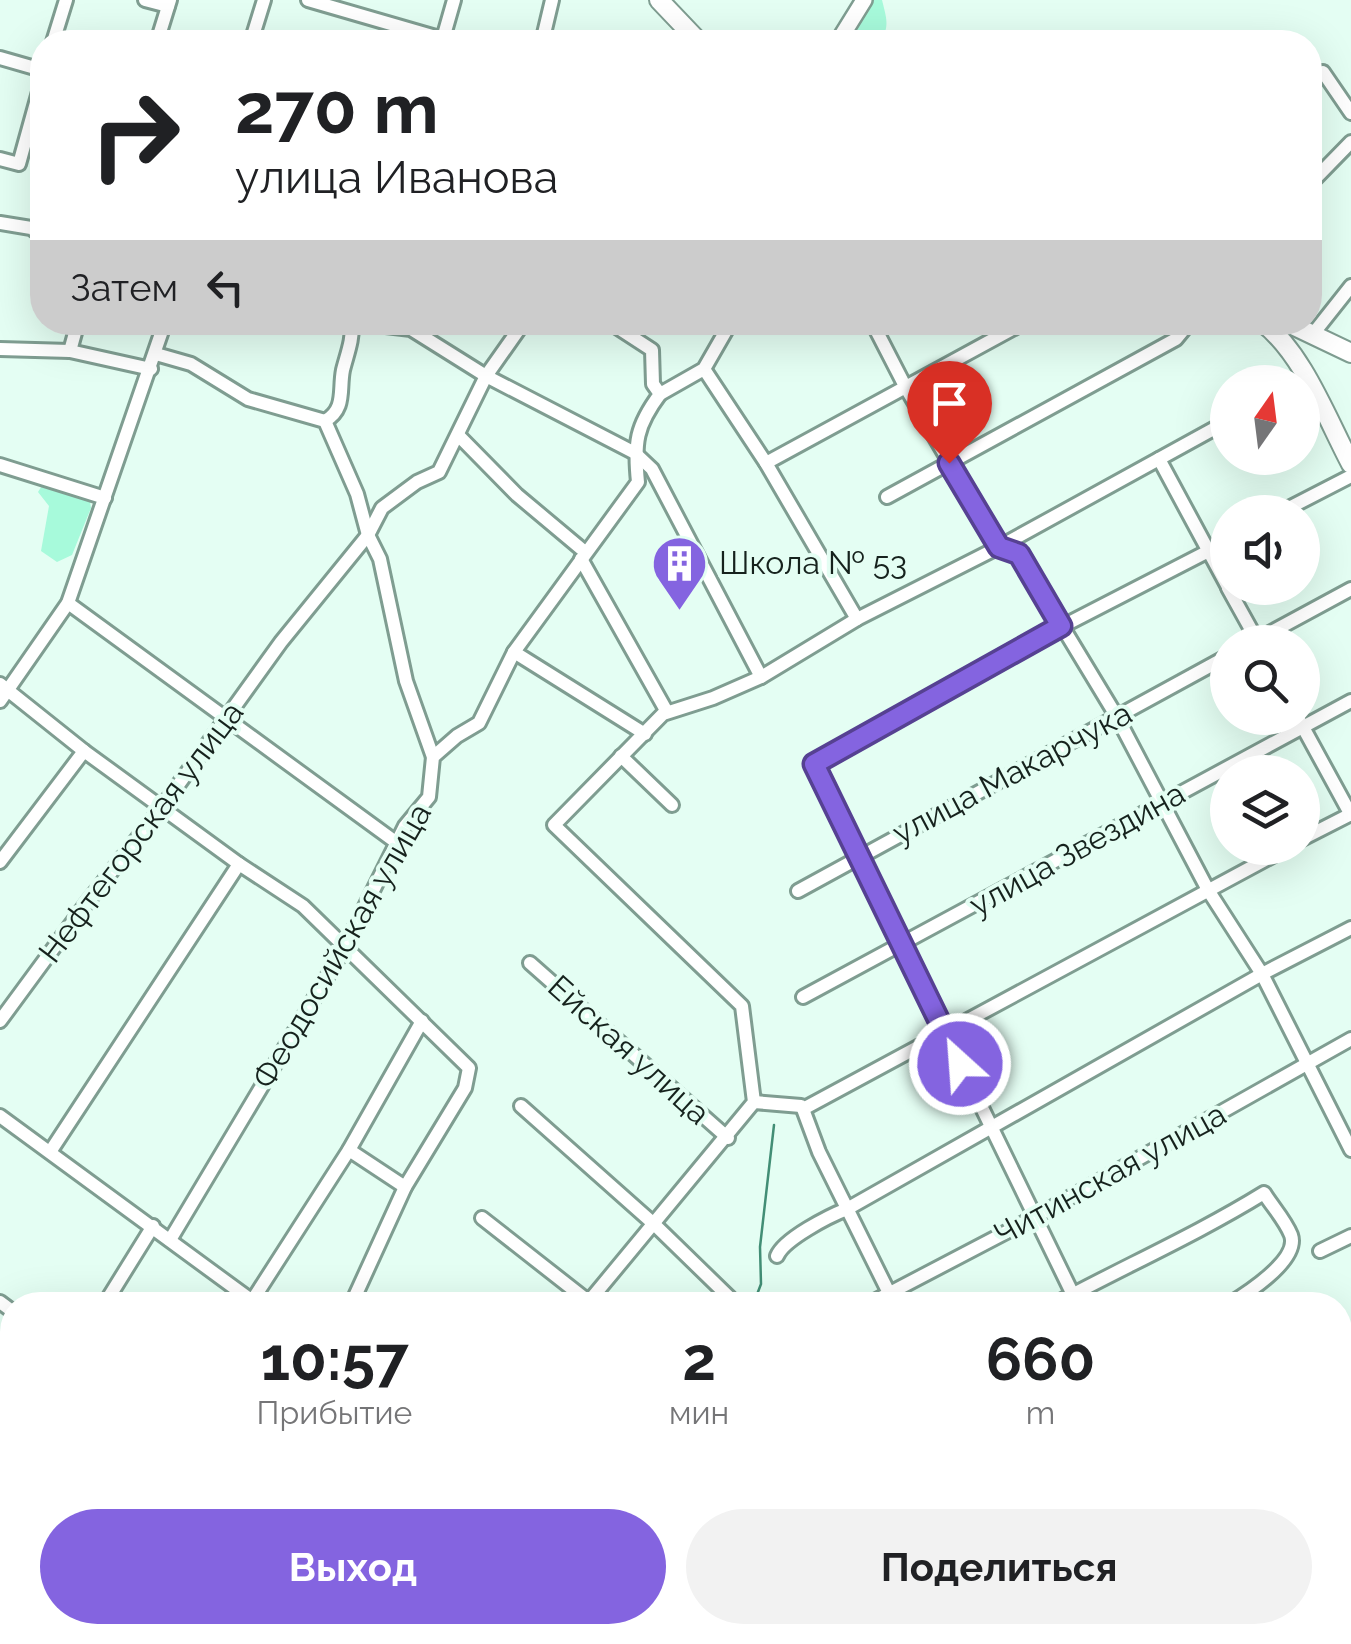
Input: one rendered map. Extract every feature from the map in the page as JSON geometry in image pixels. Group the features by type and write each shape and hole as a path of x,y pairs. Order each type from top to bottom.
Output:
{"highway":[{"path":"659,0 688,30"},
{"path":"1279,335 1292,352 1296,365"},
{"path":"1292,352 1298,337 1304,335"},
{"path":"1315,335 1351,352"},
{"path":"1320,413 1351,464"}],"main road":[{"path":"845,30 864,0"}],"street":[{"path":"57,30 66,0"},
{"path":"145,0 169,3 161,30"},
{"path":"255,30 264,0"},
{"path":"308,0 409,30"},
{"path":"448,30 454,0"},
{"path":"545,30 552,0"},
{"path":"0,58 30,67"},
{"path":"1322,73 1351,113"},
{"path":"0,158 19,164 30,124"},
{"path":"1322,172 1351,142"},
{"path":"0,224 30,228"},
{"path":"1322,320 1351,286"},
{"path":"70,351 74,335"},
{"path":"161,335 68,603 3,691 239,864 303,906 469,1068 465,1088 405,1187 356,1292"},
{"path":"156,354 191,364 248,399 325,421 333,416 342,396 351,335"},
{"path":"421,335 486,376 635,454 652,469 761,678"},
{"name":"Нефтегорская улица","path":"0,1021 164,806 281,642 368,535 382,508 439,472 486,376 515,335"},
{"path":"629,335 652,350 653,384 660,394 704,369 724,335"},
{"path":"879,335 999,547 1019,554 1117,717 1208,890 1262,974 1350,1145"},
{"path":"766,463 1002,335"},
{"path":"887,497 1180,335"},
{"path":"0,349 70,351 151,368"},
{"path":"704,369 766,463 857,618"},
{"name":"Феодосийская улица","path":"170,1240 345,948 404,826 429,797 433,757 456,736 479,723 514,652 638,482 635,454 640,424 660,394"},
{"path":"325,421 380,559 406,681 433,757"},
{"path":"599,1292 754,1102 742,1006 554,824 668,712 761,678 857,618 999,547 1210,430"},
{"path":"458,435 583,556 668,712"},
{"path":"1159,459 1210,556"},
{"path":"0,465 105,498"},
{"path":"1314,495 1351,476"},
{"path":"1072,1292 814,764 1061,626 1208,552"},
{"path":"1286,625 1351,589"},
{"path":"68,603 397,843"},
{"path":"514,652 644,734"},
{"name":"улица Макарчука","path":"798,891 1210,666"},
{"name":"улица Звездина","path":"1320,714 1351,701"},
{"name":"улица Звездина","path":"804,997 1278,735"},
{"path":"1308,735 1351,814 1320,830"},
{"path":"0,862 84,751"},
{"path":"621,756 672,806"},
{"path":"50,1152 239,864"},
{"path":"804,1109 1256,865"},
{"path":"776,1256 789,1240 812,1229 822,1219 847,1209 1262,974 1351,928"},
{"name":"Ейская улица","path":"530,963 728,1138"},
{"path":"261,1292 349,1150 422,1020"},
{"name":"Читинская улица","path":"904,1292 1351,1039"},
{"path":"754,1102 804,1109 819,1152 888,1292"},
{"path":"521,1106 724,1292"},
{"path":"0,1116 239,1292"},
{"path":"349,1150 405,1187"},
{"path":"1089,1292 1264,1193 1290,1234 1292,1245 1289,1254 1248,1292"},
{"path":"482,1218 574,1292"},
{"path":"112,1292 153,1226"},
{"path":"1320,1251 1351,1236"}],"green space":[{"path":"870,0 882,0 885,30 852,30"},
{"path":"43,484 89,495 91,508 72,555 57,562 41,551 49,506 38,492"}],"waterway":[{"path":"758,1292 774,1125"}],"place":[{"name":"Школа № 53","path":"680,612"}],"route":[{"path":"949,463 999,547 1019,554 1061,626 814,764 960,1064"}]}
